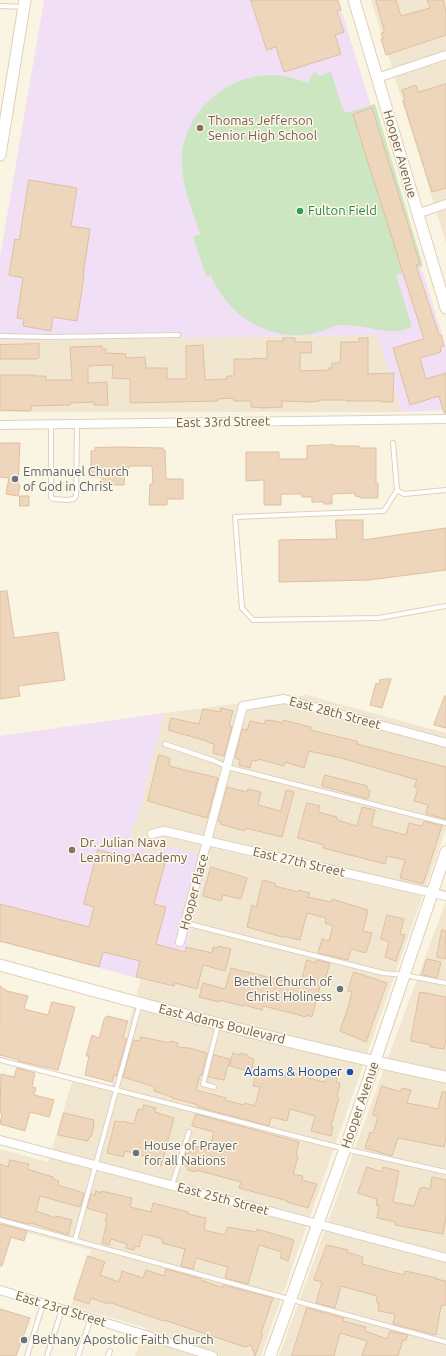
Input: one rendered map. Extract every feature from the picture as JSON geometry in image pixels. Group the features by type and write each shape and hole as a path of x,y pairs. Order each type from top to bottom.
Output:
{"street":[{"name":"Hooper Avenue","path":"354,0 446,308"},
{"path":"0,155 24,4"},
{"path":"377,78 446,55"},
{"path":"417,214 446,204"},
{"name":"East 33rd Street","path":"0,425 446,419"},
{"name":"East 28th Street","path":"208,841 243,706 284,699 446,743"},
{"name":"East 27th Street","path":"152,834 164,831 446,896"},
{"name":"Hooper Place","path":"180,942 208,841"},
{"name":"Hooper Avenue","path":"270,1356 318,1224 446,852"},
{"name":"East Adams Boulevard","path":"0,965 218,1024 374,1062 446,1076"},
{"name":"East 25th Street","path":"0,1140 446,1258"},
{"name":"East 23rd Street","path":"0,1290 213,1356"}],"lane":[{"path":"0,6 24,4"},
{"path":"0,336 52,337 178,335"},
{"path":"51,425 51,497 59,500 74,498 76,496 76,425"},
{"path":"393,443 397,490 384,511 235,517 242,608 253,620 379,618 446,606"},
{"path":"397,490 404,494 446,490"},
{"path":"165,744 215,761 227,767 446,823"},
{"path":"185,923 383,973 404,975 446,984"},
{"path":"75,1240 140,1003"},
{"path":"214,1087 203,1084 218,1024"},
{"path":"0,1060 344,1148 446,1172"},
{"path":"172,1185 189,1132"},
{"path":"0,1220 291,1298 446,1342"},
{"path":"27,1356 43,1303"},
{"path":"47,1356 62,1309"},
{"path":"78,1356 91,1318"},
{"path":"108,1356 110,1351"}],"shaded area":[{"name":"Thomas Jefferson Senior High School","path":"44,0 338,0 446,347 446,410 402,412 377,335 0,341 0,257"},
{"path":"371,0 446,0 446,243"},
{"path":"377,335 402,412 0,412 0,341"},
{"path":"306,695 446,733 446,829 261,1356 135,1356 146,1328 71,1306 91,1250 0,1225 0,1149 48,1162 72,1082 110,1091 141,979 176,988 209,856 170,847 159,851 149,852 142,849 139,845 135,845 133,841 131,829 137,821 164,713"},
{"name":"Dr. Julian Nava Learning Academy","path":"164,713 137,821 131,829 133,841 135,845 139,845 142,849 149,852 159,851 170,847 209,856 176,988 0,942 0,736"},
{"path":"446,901 446,1356 279,1356 393,1044"}],"green space":[{"name":"Fulton Field","path":"314,71 319,76 331,72 342,107 346,113 375,104 423,266 396,275 412,327 400,331 391,331 340,325 321,332 305,335 275,333 261,328 236,311 226,301 217,288 211,275 206,276 193,237 200,234 188,200 182,173 183,146 197,114 222,90 238,82 255,77 272,75 308,83"}],"building":[{"path":"251,0 338,0 341,10 337,11 344,32 335,35 341,54 284,72 276,47 267,50"},
{"path":"376,0 396,0 401,16 430,8 427,0 443,0 446,11 446,35 386,55 381,39 383,39 381,33 384,32 384,30"},
{"path":"446,84 446,188 432,192 403,101 405,100 402,90 416,85 418,92"},
{"path":"372,108 420,264 416,265 444,346 440,347 441,352 420,358 426,379 446,373 446,413 444,413 439,396 410,405 393,348 424,339 353,115"},
{"path":"29,180 77,188 71,226 90,229 77,321 53,317 51,331 23,326 24,319 17,318 23,278 9,275 15,239 19,240"},
{"path":"283,338 295,338 295,342 312,342 311,353 300,353 300,371 329,370 329,368 332,368 332,363 340,363 341,342 359,342 359,338 368,338 368,374 394,373 393,402 346,400 319,400 311,402 282,401 282,407 264,408 251,407 251,401 234,401 234,398 218,399 218,401 130,403 130,379 112,378 113,365 88,366 88,383 107,382 108,405 94,405 94,402 70,403 70,405 31,406 31,410 29,411 0,410 0,375 35,375 46,376 46,380 72,380 70,347 102,346 102,349 106,349 106,353 126,354 126,358 145,357 146,368 167,368 167,379 186,379 186,346 203,345 205,380 227,379 227,376 234,376 234,359 267,359 267,341 283,341"},
{"path":"39,344 39,358 37,359 0,359 0,345"},
{"path":"0,443 20,443 18,485 20,485 18,496 6,494 9,478 0,477"},
{"path":"307,446 359,446 359,448 376,448 376,483 378,483 378,498 360,498 355,496 355,493 332,494 332,504 324,504 324,502 312,502 312,497 302,497 302,494 281,494 281,505 264,505 264,480 246,481 246,452 279,452 279,459 307,459"},
{"path":"95,448 163,448 163,450 165,450 166,479 183,479 183,499 167,499 167,505 149,505 150,484 153,484 152,466 129,466 129,468 125,469 124,485 102,485 102,477 91,477 91,451 95,451"},
{"path":"20,496 29,496 29,506 20,506"},
{"path":"336,520 363,520 363,540 446,528 446,570 369,580 279,582 279,540 336,539"},
{"path":"7,591 14,638 58,632 65,680 18,686 20,696 0,699 0,592"},
{"path":"391,679 382,708 370,705 376,683 379,684 380,680"},
{"path":"446,696 446,728 434,725"},
{"path":"221,708 233,711 229,726 232,727 224,756 213,753 214,744 168,730 171,718 199,724 203,709 220,712"},
{"path":"266,720 283,723 283,720 311,727 310,730 356,741 358,742 357,744 446,767 446,819 426,814 428,805 414,801 418,788 414,787 417,780 345,759 309,751 304,768 285,762 284,766 258,759 257,761 252,760 250,768 239,765 240,760 235,758 242,729 247,730 250,721 264,724"},
{"path":"159,755 170,758 169,765 173,767 218,778 207,818 148,801"},
{"path":"325,775 367,786 367,789 370,790 368,799 322,786"},
{"path":"227,787 247,792 248,789 261,792 258,805 281,811 286,790 294,792 282,837 246,828 245,831 220,824 221,821 218,821"},
{"path":"307,803 320,806 318,812 337,817 337,820 357,826 362,807 375,810 371,826 406,835 409,823 422,826 424,821 442,826 423,884 400,878 405,860 387,856 385,864 323,848 324,845 298,838"},
{"path":"98,850 128,857 129,854 165,863 154,904 166,907 156,944 185,952 186,947 212,953 213,947 217,948 218,946 231,949 225,971 203,965 197,989 175,983 174,986 136,977 140,961 103,952 99,967 0,941 0,904 89,927 94,907 84,904"},
{"path":"211,867 247,878 241,899 223,895 221,901 203,896"},
{"path":"263,880 276,884 275,886 298,892 299,890 310,893 308,897 331,902 332,899 368,910 363,931 372,933 366,953 351,949 348,960 318,953 322,939 329,941 333,926 325,923 326,918 307,913 300,940 282,937 247,927 252,905 256,907"},
{"path":"387,915 404,919 400,934 405,935 396,961 385,957 389,942 381,939"},
{"path":"442,930 446,931 446,959 437,957"},
{"path":"427,959 441,962 437,978 422,975"},
{"path":"307,960 316,963 316,960 330,963 325,980 322,979 312,1017 306,1015 306,1017 263,1006 262,1010 244,1005 219,1000 219,1002 199,997 203,983 225,989 231,968 300,985"},
{"path":"354,972 387,983 366,1042 340,1031 352,992 348,991"},
{"path":"0,986 7,991 28,996 24,1009 48,1015 52,1002 75,1007 58,1070 18,1061 19,1060 0,1055"},
{"path":"420,992 446,997 446,1039 444,1049 430,1047 431,1045 411,1041"},
{"path":"107,1016 128,1021 123,1038 127,1039 116,1076 114,1075 112,1082 85,1075 89,1056 86,1056 92,1035 99,1038 104,1020"},
{"path":"141,1037 170,1043 170,1041 178,1043 177,1047 190,1048 207,1053 202,1075 200,1075 196,1090 226,1098 225,1100 244,1105 245,1103 255,1106 260,1087 253,1086 257,1068 286,1075 286,1072 324,1082 327,1072 338,1075 336,1082 340,1083 337,1096 339,1098 331,1126 333,1127 331,1136 311,1131 315,1116 290,1109 287,1121 271,1117 269,1126 198,1107 198,1105 172,1098 154,1091 155,1087 123,1077 133,1040 140,1041"},
{"path":"233,1053 248,1055 248,1057 254,1059 251,1072 230,1066"},
{"path":"214,1055 230,1059 224,1080 208,1077"},
{"path":"17,1068 35,1073 32,1087 36,1088 34,1095 54,1100 49,1117 30,1112 25,1131 0,1124 2,1114 0,1113 1,1074 14,1077"},
{"path":"382,1086 401,1092 402,1088 411,1090 407,1103 438,1109 442,1092 446,1092 446,1137 444,1147 398,1138 392,1156 365,1148 370,1132 373,1133 378,1117 373,1115"},
{"path":"144,1105 156,1108 155,1112 174,1118 161,1166 148,1163 149,1157 125,1151 123,1157 107,1153 115,1121 134,1124 138,1109 142,1110"},
{"path":"64,1113 94,1120 91,1137 89,1137 88,1141 58,1135"},
{"path":"196,1114 299,1142 296,1155 298,1156 293,1174 303,1176 302,1180 317,1184 308,1208 239,1188 241,1182 196,1170 195,1172 188,1170 188,1167 183,1165 186,1153 189,1154 191,1145 209,1150 214,1132 192,1126"},
{"path":"10,1160 29,1164 27,1169 53,1177 53,1179 59,1181 58,1185 84,1193 80,1207 40,1196 36,1211 56,1218 56,1216 72,1220 68,1235 31,1223 29,1224 0,1217 0,1164 8,1167"},
{"path":"367,1167 382,1172 383,1167 399,1171 393,1202 414,1206 420,1188 423,1187 430,1189 432,1177 446,1180 446,1217 443,1234 395,1225 395,1222 377,1218 379,1206 376,1205 377,1199 358,1193"},
{"path":"96,1191 132,1198 130,1207 151,1212 153,1203 206,1218 204,1230 225,1235 228,1227 256,1232 257,1229 294,1240 288,1261 280,1258 282,1252 259,1245 248,1284 225,1278 228,1267 196,1258 193,1269 181,1266 185,1249 162,1243 163,1239 143,1234 139,1247 135,1246 134,1250 126,1248 127,1244 111,1239 109,1245 102,1243 107,1222 105,1221 107,1214 87,1208 91,1194 95,1195"},
{"path":"0,1224 27,1231 24,1241 11,1237 2,1266 0,1266"},
{"path":"327,1245 348,1250 347,1252 363,1257 362,1264 404,1275 405,1271 446,1281 446,1305 441,1306 436,1335 393,1324 395,1314 378,1311 379,1303 376,1302 377,1296 341,1286 335,1308 316,1303 322,1282 314,1280"},
{"path":"88,1256 105,1262 100,1275 119,1282 122,1271 143,1278 146,1270 164,1276 166,1269 201,1279 223,1288 223,1285 273,1298 255,1356 251,1345 245,1347 108,1302 108,1304 91,1298 89,1304 74,1299"},
{"path":"307,1308 344,1318 343,1321 366,1327 365,1331 387,1339 390,1331 408,1335 406,1340 403,1340 398,1356 362,1356 367,1341 340,1333 334,1356 292,1356"},
{"path":"0,1309 30,1318 16,1356 0,1356"}],"place":[{"name":"Thomas Jefferson Senior High School","path":"200,128"},
{"name":"Fulton Field","path":"300,211"},
{"name":"Emmanuel Church of God in Christ","path":"15,479"},
{"name":"Dr. Julian Nava Learning Academy","path":"72,850"},
{"name":"Bethel Church of Christ Holiness","path":"340,989"},
{"name":"Adams & Hooper","path":"350,1072"},
{"name":"House of Prayer for all Nations","path":"136,1153"},
{"name":"Bethany Apostolic Faith Church","path":"24,1340"}]}
